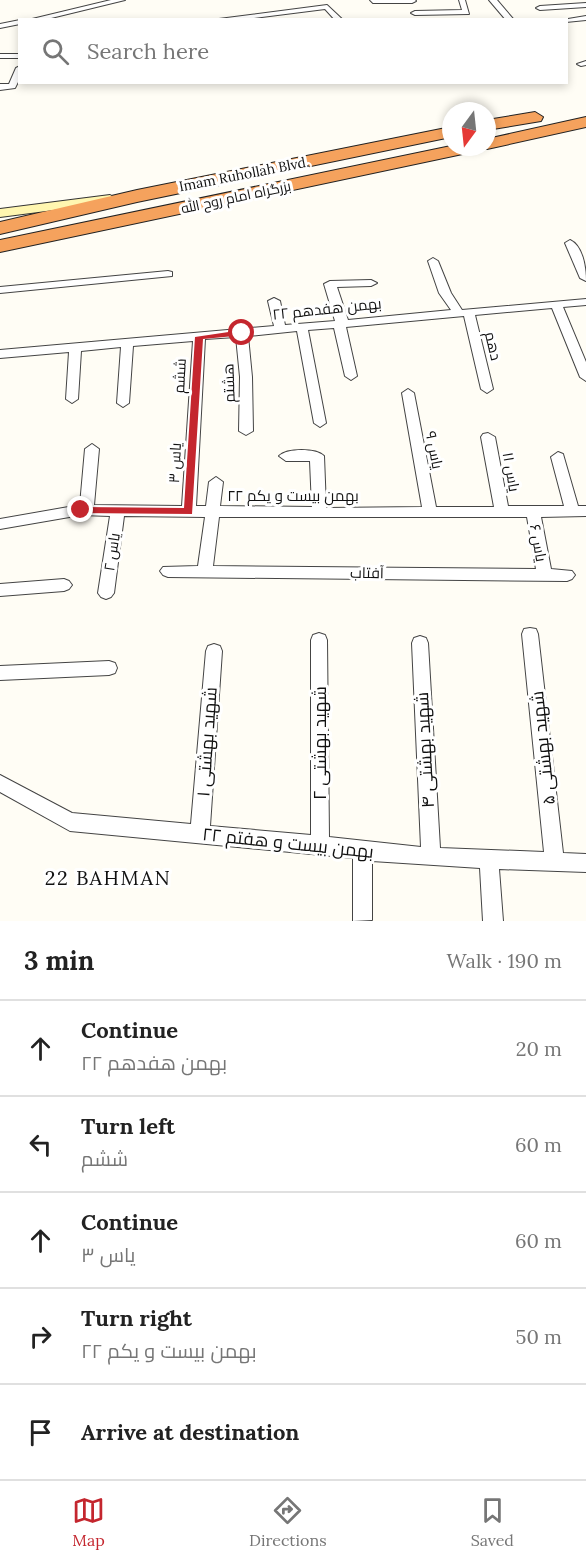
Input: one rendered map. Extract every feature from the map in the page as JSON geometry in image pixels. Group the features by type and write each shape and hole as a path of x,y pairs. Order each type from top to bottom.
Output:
{"highway":[{"path":"496,123 586,108"},
{"path":"496,142 586,122"},
{"name":"Imam Ruhollah Blvd.","path":"2,239 37,220 137,196 442,134"},
{"name":"بزرگراه امام روح الله","path":"2,239 442,153"}],"main road":[{"path":"0,213 137,196"}],"street":[{"path":"40,18 121,0"},
{"path":"295,0 306,18"},
{"path":"493,0 510,18"},
{"path":"374,1 412,1 416,16 466,12 462,1"},
{"path":"228,18 327,6 338,18"},
{"path":"540,8 584,7"},
{"path":"568,20 586,18"},
{"path":"4,26 18,33"},
{"path":"0,56 18,56"},
{"path":"0,87 12,86 18,72"},
{"path":"570,243 586,278"},
{"name":"دهم","path":"433,261 445,293 463,311 488,389"},
{"path":"0,290 168,274"},
{"path":"351,376 341,323 330,284 371,283"},
{"path":"274,301 280,329"},
{"name":"۲۲ بهمن هفدهم","path":"0,354 463,311 586,302"},
{"path":"556,304 586,377"},
{"path":"302,327 320,423"},
{"name":"هشتم","path":"242,333 246,377 246,431"},
{"name":"ششم","path":"194,416 199,337"},
{"path":"123,403 127,342"},
{"path":"72,399 75,346"},
{"name":"یاس ۹","path":"408,393 430,512"},
{"name":"یاس ۳","path":"189,512 194,416"},
{"name":"یاس ۱۱","path":"488,437 501,512"},
{"path":"86,510 92,449"},
{"path":"286,456 317,456 319,513"},
{"path":"558,457 579,511"},
{"path":"205,571 216,482"},
{"name":"۲۲ بهمن بیست و یکم","path":"0,524 86,510 319,513 579,511"},
{"name":"یاس ۲","path":"106,593 118,511"},
{"name":"یاس ۶","path":"533,511 544,574"},
{"name":"آفتاب","path":"168,571 567,575"},
{"path":"0,590 64,585"},
{"name":"شهید بهشتی ۵","path":"530,634 555,862"},
{"name":"شهید بهشتی ۲","path":"319,640 320,845"},
{"name":"شهید بهشتی ۴","path":"420,644 431,856"},
{"name":"شهید بهشتی ۱","path":"200,833 214,651"},
{"path":"0,673 109,668"},
{"name":"۲۲ بهمن بیست و هفتم","path":"0,783 70,822 431,856 586,863"},
{"path":"362,920 363,850"},
{"path":"489,859 493,921"}],"district":[{"name":"22 BAHMAN","path":"108,878"}],"route":[{"path":"81,510 189,512 199,337 242,333"}]}
